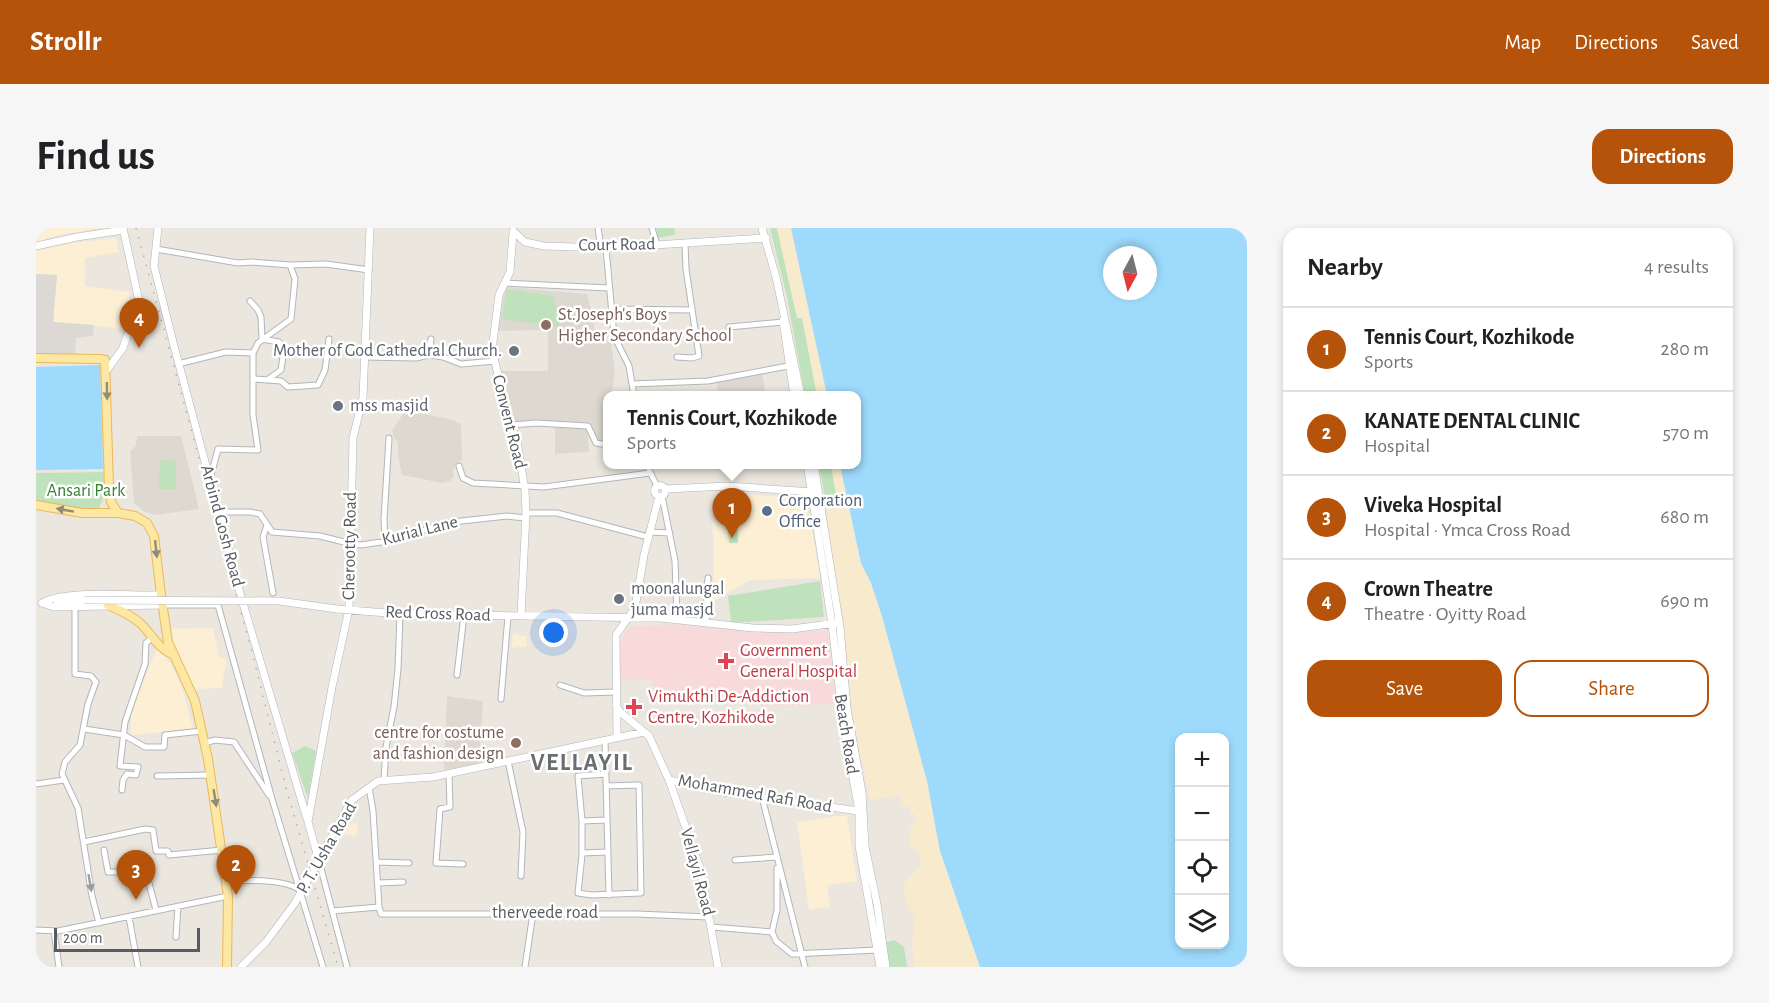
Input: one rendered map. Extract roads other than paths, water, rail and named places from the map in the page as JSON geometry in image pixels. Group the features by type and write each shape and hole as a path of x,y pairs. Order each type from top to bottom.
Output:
{"main road":[{"path":"36,358 105,360 109,487 111,502 118,513"},
{"path":"94,513 102,509 105,504 109,487"},
{"path":"36,505 135,516 147,523 154,536 168,642 195,701 211,775 228,896 227,967"},
{"path":"108,605 140,622 163,650 172,654"}],"street":[{"name":"Arbind Gosh Road","path":"158,228 154,266 178,364 240,593 308,822"},
{"name":"Cherootty Road","path":"319,861 308,822 348,609 352,544 353,438 363,398 370,228"},
{"path":"598,228 600,249 609,288 614,336 629,366 633,391"},
{"path":"652,228 657,245"},
{"path":"762,228 789,332 800,391"},
{"path":"36,246 123,229 139,301 123,348 107,370"},
{"name":"Court Road","path":"513,230 525,242 544,246 600,249 766,238"},
{"name":"Convent Road","path":"513,230 510,272 499,295 492,350 517,441 524,487 526,515 520,616"},
{"path":"677,357 699,356 685,243"},
{"path":"156,249 238,263 326,264 369,270"},
{"path":"210,480 218,449 258,450 253,415 253,353 262,339 291,319 295,279 290,265"},
{"path":"505,283 609,288"},
{"path":"250,302 261,317 262,339"},
{"path":"612,309 692,310"},
{"path":"782,309 793,391"},
{"path":"729,327 783,322"},
{"path":"262,339 279,342 284,349 281,370 267,380"},
{"path":"253,377 281,381 288,387 318,385 325,370 329,339"},
{"path":"429,356 431,339"},
{"path":"178,364 226,352 253,353"},
{"path":"365,357 443,357 461,364 495,361"},
{"path":"632,384 708,381 788,366"},
{"path":"512,425 536,423 588,426 596,443 603,444"},
{"path":"385,542 384,510 390,438"},
{"path":"459,466 463,478 473,483 524,487 544,487 650,473"},
{"path":"650,469 657,486 661,486 670,533 675,561 678,619"},
{"name":"Beach Road","path":"808,469 835,623 843,723 859,811 860,846 880,967"},
{"name":"Beach Road","path":"815,469 820,491 847,708 862,792 865,846 877,904 886,967"},
{"path":"662,494 728,486 811,493 820,491"},
{"path":"616,635 635,608 649,534 662,494"},
{"name":"Kurial Lane","path":"219,512 260,514 272,532 320,536 352,544 401,539 443,523 557,513 649,534 670,533"},
{"path":"267,525 263,537 273,594"},
{"path":"706,622 708,578"},
{"path":"39,603 50,598 84,595 160,594"},
{"name":"Red Cross Road","path":"39,603 84,600 279,601 400,614 678,619 792,629 835,623"},
{"path":"39,603 54,606 218,605 272,800 323,967"},
{"path":"75,606 75,674 91,676 96,682 88,704 80,745 66,762 62,774 78,808 92,896 99,923"},
{"path":"384,780 386,747 394,707 398,669 400,614"},
{"path":"457,675 464,615"},
{"path":"501,699 508,616"},
{"path":"608,618 614,625 616,635 617,737"},
{"path":"122,790 123,780 127,774 136,775 138,767 120,766 129,710 145,664 146,643 152,638"},
{"path":"560,686 584,693 616,692"},
{"path":"616,705 620,712 644,732"},
{"path":"84,729 124,735 145,747 164,747 165,735 202,731"},
{"name":"P. T. Usha Road","path":"241,967 266,942 295,903 352,800 378,781 433,777 644,732"},
{"name":"Mohammed Rafi Road","path":"644,732 649,736 669,780 722,792 859,811"},
{"path":"605,740 609,895"},
{"path":"204,742 234,741 272,800"},
{"path":"508,761 523,832 521,876"},
{"path":"449,774 450,807 440,809 436,863 463,864"},
{"path":"606,774 578,776 582,821 578,893 592,895 641,893 639,785 606,786"},
{"path":"157,776 211,775"},
{"path":"36,784 64,780"},
{"name":"Vellayil Road","path":"669,780 700,868 718,967"},
{"path":"369,788 380,910"},
{"path":"762,797 805,967"},
{"path":"582,821 607,820"},
{"path":"84,842 122,833 153,830 156,851 168,851 169,855 222,850"},
{"path":"104,850 108,872 146,872 156,910"},
{"path":"582,853 608,852"},
{"path":"735,860 777,858"},
{"path":"777,858 777,910 772,932 776,941 789,952 878,950"},
{"path":"319,861 347,967"},
{"path":"376,862 409,862"},
{"path":"226,881 247,880 294,885 301,891"},
{"path":"378,883 403,882"},
{"path":"36,930 54,931 228,896"},
{"path":"176,937 178,906"},
{"name":"therveede road","path":"332,911 709,917"},
{"path":"525,967 532,913"},
{"path":"129,916 138,967"},
{"path":"711,927 772,932"},
{"path":"54,931 59,967"}],"water":[{"path":"791,228 1247,228 1247,967 980,967 940,851 927,781 871,583 861,563 841,469 861,469 861,391 826,391"},
{"path":"100,365 103,469 36,470 36,367"}],"railway":[{"path":"136,228 253,656 285,784 338,967"}],"place":[{"name":"St.Joseph's Boys Higher Secondary School","path":"546,325"},
{"name":"Crown Theatre","path":"139,348"},
{"name":"Mother of God Cathedral Church.","path":"514,351"},
{"name":"mss masjid","path":"338,406"},
{"name":"Corporation Office","path":"767,511"},
{"name":"Tennis Court, Kozhikode","path":"732,538"},
{"name":"moonalungal juma masjd","path":"619,599"},
{"name":"Government General Hospital","path":"726,661"},
{"name":"Vimukthi De-Addiction Centre, Kozhikode","path":"634,707"},
{"name":"centre for costume and fashion design","path":"516,743"},
{"name":"KANATE DENTAL CLINIC","path":"236,895"},
{"name":"Viveka Hospital","path":"136,900"}],"district":[{"name":"VELLAYIL","path":"582,763"}],"park label":[{"name":"Ansari Park","path":"86,491"}]}
